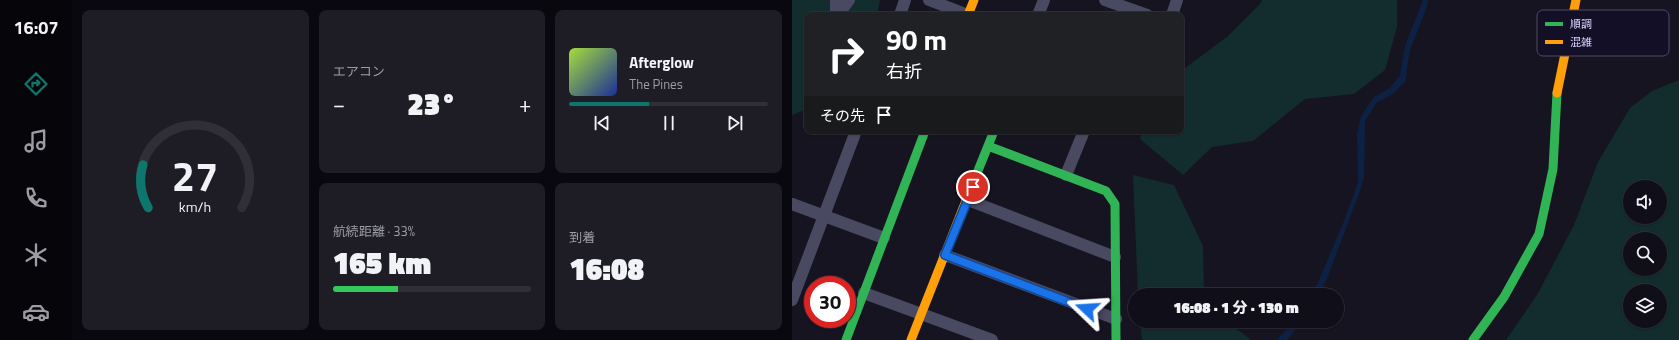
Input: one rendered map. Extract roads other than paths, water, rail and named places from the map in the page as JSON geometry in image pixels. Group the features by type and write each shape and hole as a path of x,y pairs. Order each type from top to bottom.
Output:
{"street":[{"path":"836,0 837,12"},
{"path":"839,12 849,0"},
{"path":"901,12 906,0"},
{"path":"929,0 960,12"},
{"path":"969,12 974,0"},
{"path":"1039,12 1044,0"},
{"path":"1105,0 1139,12"},
{"path":"1173,12 1177,0"},
{"path":"1574,10 1576,0"},
{"path":"1473,340 1504,297 1539,234 1553,168 1557,90 1564,56"},
{"path":"792,300 798,268 824,215 855,134"},
{"path":"846,340 924,134"},
{"path":"911,340 968,200 993,134"},
{"path":"1066,174 1083,134"},
{"path":"988,146 1066,174 1106,192 1115,204 1116,340"},
{"path":"968,200 1116,257"},
{"path":"792,204 884,238"},
{"path":"945,255 1116,320"},
{"path":"864,293 992,340"}],"water":[{"path":"1423,0 1428,0 1427,7 1410,50 1406,75 1395,93 1377,102 1365,121 1364,178 1327,279 1322,288 1315,288 1344,221 1358,183 1357,133 1361,116 1374,97 1390,88 1400,76 1405,46"},
{"path":"1288,328 1297,328 1287,340 1277,340"}],"waterway":[{"path":"1398,86 1404,80 1405,73"}]}
